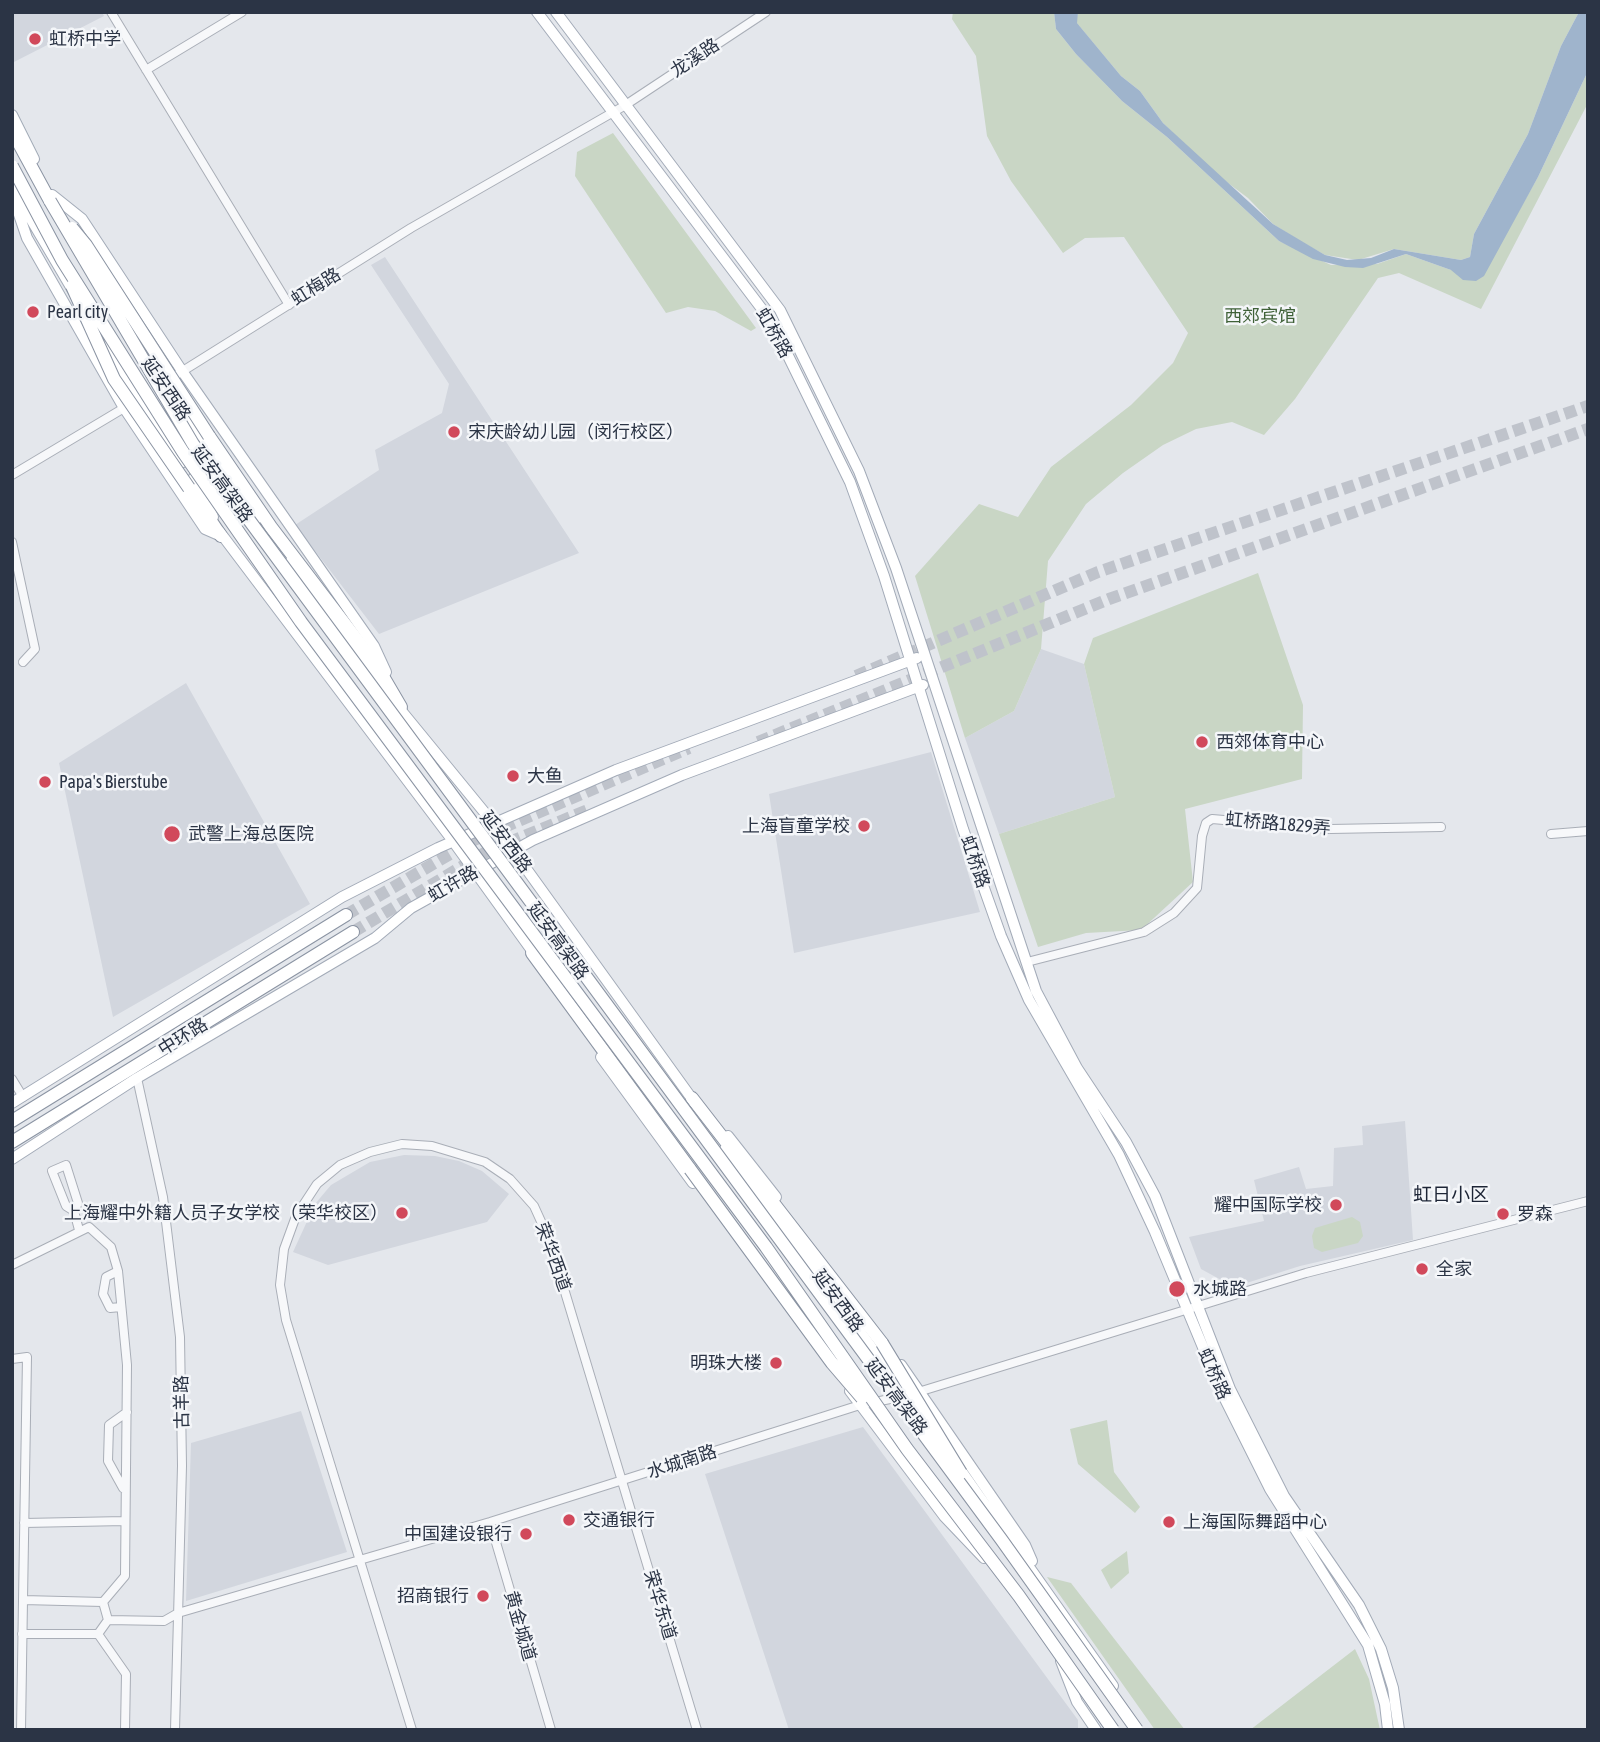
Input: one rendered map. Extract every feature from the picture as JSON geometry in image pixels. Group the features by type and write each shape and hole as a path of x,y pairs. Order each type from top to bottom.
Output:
{"highway":[{"name":"延安高架路","path":"12,131 193,444 1139,1730"},
{"name":"延安高架路","path":"12,166 62,260 183,452 301,622 766,1247 906,1449 1019,1596 1112,1730"},
{"path":"51,198 86,245 271,527 377,666 401,707"},
{"path":"62,260 114,379 220,536"},
{"name":"中环路","path":"12,1121 346,915"},
{"name":"中环路","path":"12,1142 353,932"},
{"path":"532,953 832,1363 906,1449"},
{"path":"692,1098 882,1343 1001,1539"}],"main road":[{"name":"虹桥路","path":"537,12 771,321 850,482 911,661 963,829 1001,936 1029,1000 1119,1155 1155,1231 1185,1310 1270,1489 1368,1645 1385,1704 1388,1730"},
{"name":"虹桥路","path":"556,12 624,106 780,310 859,471 897,568 923,656 1036,991 1077,1068 1126,1142 1155,1196 1230,1389 1284,1496 1359,1605 1381,1648 1393,1688 1399,1730"},
{"name":"延安西路","path":"12,115 51,198 160,385 382,686 513,850 692,1098 733,1161 907,1395 1124,1703 1139,1730"},
{"name":"延安西路","path":"12,187 138,399 199,484 220,536 453,841 532,953 572,994 878,1404 1112,1730"},
{"path":"12,194 27,238 124,408 205,529 220,536"},
{"path":"51,198 82,219 182,371 374,646 401,707"},
{"path":"134,424 138,399"},
{"name":"虹许路","path":"12,1103 342,897 453,841 616,770 923,656"},
{"name":"虹许路","path":"12,1159 138,1078 375,938 404,912 513,850 582,817 682,775 932,681"},
{"path":"532,953 561,1002 677,1162 765,1273 944,1517 1010,1586"},
{"path":"692,1098 744,1153 920,1391 1024,1545 1045,1589"},
{"name":"延安西路","path":"1059,1655 1077,1702 1096,1730"},
{"path":"1103,1718 1124,1703"}],"street":[{"path":"111,12 289,304"},
{"path":"146,70 242,12"},
{"name":"龙溪路","path":"624,106 765,12"},
{"name":"虹梅路","path":"12,475 411,228 624,106"},
{"path":"12,542 36,649 23,662"},
{"name":"虹桥路1829弄","path":"1027,962 1144,932 1174,914 1197,888 1202,836 1206,823 1212,819 1330,829 1441,827"},
{"path":"1551,834 1588,831"},
{"name":"古羊路","path":"138,1078 165,1209 180,1337 182,1425 175,1730"},
{"path":"12,1079 23,1097"},
{"name":"荣华西道","path":"362,1558 286,1320 280,1285 284,1249 296,1216 317,1184 340,1165 370,1152 402,1144 459,1152 485,1162 510,1179 534,1206 549,1239 623,1480"},
{"path":"74,1211 66,1206 52,1171 66,1165 78,1203 74,1211 79,1230"},
{"path":"1185,1310 1306,1273 1588,1201"},
{"path":"12,1265 89,1227 111,1247 118,1271 127,1412 125,1576 103,1602"},
{"path":"118,1271 106,1277 103,1294 110,1308 121,1307"},
{"path":"103,1294 120,1292"},
{"name":"水城南路","path":"108,1620 164,1621 178,1613 490,1522 860,1405 878,1404 1185,1310"},
{"path":"12,1359 27,1357 21,1730"},
{"path":"125,1490 108,1461 108,1449 109,1425 127,1412"},
{"path":"108,1449 126,1448"},
{"name":"荣华东道","path":"623,1480 697,1730"},
{"path":"24,1523 124,1521"},
{"name":"黄金城道","path":"490,1522 551,1730"},
{"path":"362,1558 412,1730"},
{"path":"23,1600 103,1602"},
{"path":"98,1634 108,1620 103,1602"},
{"path":"22,1634 98,1634"},
{"path":"98,1634 126,1674 125,1730"}],"shaded area":[{"name":"虹桥中学","path":"12,12 102,12 104,16 12,63"},
{"name":"宋庆龄幼儿园（闵行校区）","path":"385,257 579,553 379,634 295,525 379,470 375,450 442,413 449,384 371,265"},
{"path":"1041,649 1084,664 1115,797 999,834 965,738 1014,711"},
{"name":"武警上海总医院","path":"186,683 310,904 113,1017 59,763"},
{"name":"上海盲童学校","path":"931,752 980,912 794,953 769,794"},
{"name":"耀中国际学校","path":"1405,1121 1413,1240 1300,1266 1234,1287 1201,1269 1189,1237 1264,1221 1254,1180 1299,1167 1306,1189 1333,1186 1334,1148 1363,1145 1362,1126"},
{"name":"上海耀中外籍人员子女学校（荣华校区）","path":"404,1155 435,1156 459,1161 482,1171 509,1194 487,1222 328,1265 293,1252 315,1204 331,1185 370,1162"},
{"path":"301,1411 347,1552 186,1601 191,1443"},
{"path":"863,1427 1078,1720 1078,1730 789,1730 705,1474"}],"green space":[{"name":"西郊宾馆","path":"953,12 1054,12 1056,29 1076,54 1122,101 1167,137 1279,241 1331,265 1377,264 1406,254 1451,270 1500,244 1538,177 1588,71 1588,103 1481,309 1399,273 1378,278 1295,399 1264,435 1232,422 1196,429 1163,445 1123,473 1086,504 1048,561 1041,649 1014,711 965,738 915,576 979,504 1018,517 1051,467 1131,405 1173,363 1188,333 1124,237 1085,238 1063,253 1011,181 987,136 976,56 952,19"},
{"path":"1078,12 1579,12 1561,46 1528,134 1474,234 1470,257 1461,260 1394,249 1358,260 1325,255 1300,241 1273,224 1248,198 1212,171 1163,123 1140,91 1121,76 1076,22"},
{"path":"613,133 756,328 751,331 715,311 688,307 666,313 575,176 577,152"},
{"name":"西郊体育中心","path":"1258,573 1303,705 1302,779 1185,809 1193,882 1141,930 1086,933 1038,947 999,834 1115,797 1084,664 1093,638"},
{"path":"1352,1217 1360,1222 1363,1236 1358,1243 1322,1252 1314,1248 1312,1236 1315,1228"},
{"path":"1107,1420 1114,1472 1140,1507 1135,1513 1078,1464 1070,1429"},
{"path":"1127,1551 1129,1573 1111,1589 1101,1570"},
{"path":"1047,1577 1071,1583 1185,1730 1155,1730"},
{"path":"1355,1649 1369,1679 1380,1730 1250,1730"}],"water":[{"path":"1054,12 1078,12 1077,23 1121,76 1140,91 1163,123 1273,224 1325,255 1347,260 1371,258 1394,249 1461,260 1470,257 1474,234 1528,134 1561,46 1579,12 1588,12 1588,71 1538,177 1484,276 1476,281 1463,280 1451,270 1406,254 1363,268 1345,267 1313,259 1279,241 1167,137 1122,101 1076,54 1056,29"}],"tunnel":[{"path":"856,676 1098,572 1588,406"},
{"path":"758,742 1109,599 1588,429"},
{"path":"346,915 474,840 689,748"},
{"path":"353,932 488,851 588,810"}],"place":[{"name":"虹桥中学","path":"35,39"},
{"name":"Pearl city","path":"33,312"},
{"name":"宋庆龄幼儿园（闵行校区）","path":"454,432"},
{"name":"西郊体育中心","path":"1202,742"},
{"name":"大鱼","path":"513,776"},
{"name":"Papa's Bierstube","path":"45,782"},
{"name":"上海盲童学校","path":"864,826"},
{"name":"武警上海总医院","path":"172,834"},
{"name":"耀中国际学校","path":"1336,1205"},
{"name":"上海耀中外籍人员子女学校（荣华校区）","path":"402,1213"},
{"name":"罗森","path":"1503,1214"},
{"name":"全家","path":"1422,1269"},
{"name":"水城路","path":"1177,1289"},
{"name":"明珠大楼","path":"776,1363"},
{"name":"交通银行","path":"569,1520"},
{"name":"上海国际舞蹈中心","path":"1169,1522"},
{"name":"中国建设银行","path":"526,1534"},
{"name":"招商银行","path":"483,1596"}],"district":[{"name":"虹日小区","path":"1451,1195"}]}
